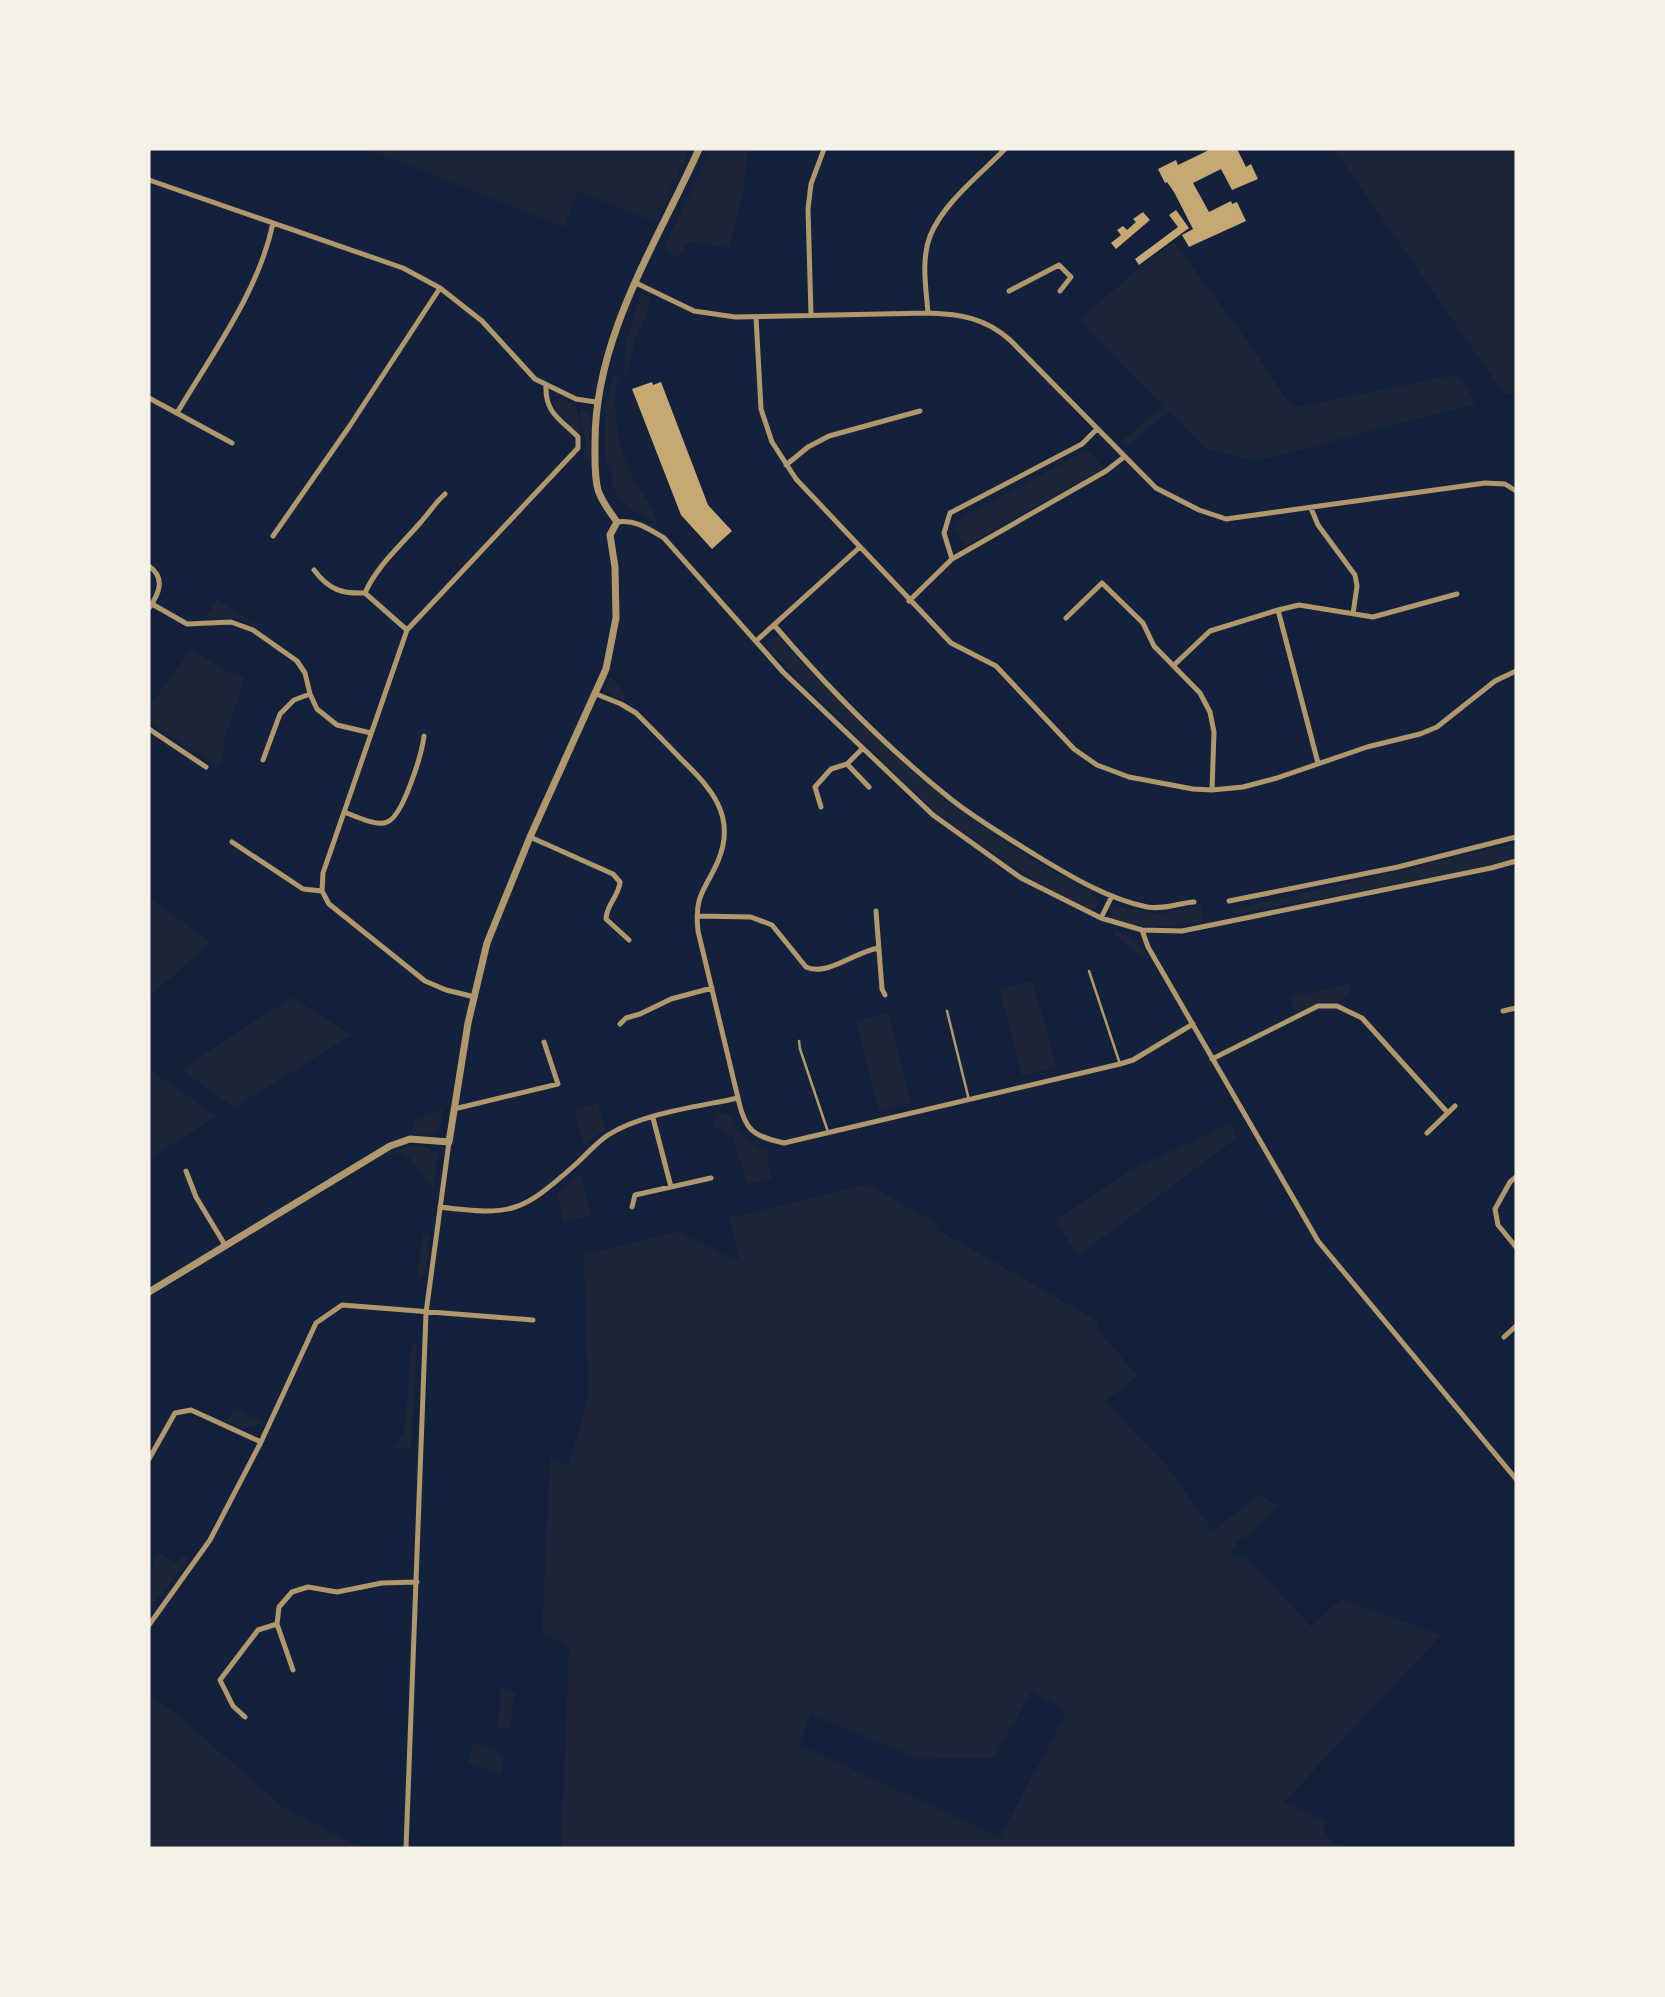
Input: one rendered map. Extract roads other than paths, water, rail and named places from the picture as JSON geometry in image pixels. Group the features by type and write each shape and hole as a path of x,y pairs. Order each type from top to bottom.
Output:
{"street":[{"path":"617,522 606,508 598,490 595,464 596,402 613,333 699,149"},
{"path":"811,315 808,209 811,184 824,149"},
{"path":"928,313 925,266 930,237 946,209 1005,149"},
{"path":"149,180 402,268 440,288 482,321 526,370 546,386 576,399 596,402"},
{"path":"177,414 256,280 268,248 273,223"},
{"path":"1009,291 1059,265 1071,277 1060,291"},
{"path":"636,283 694,310 735,317 928,313 958,314 982,321 998,329 1156,488 1199,510 1226,519 1485,483 1505,484 1516,491"},
{"path":"273,536 349,427 440,288"},
{"path":"756,317 761,409 772,442 786,465 909,601 951,643 996,666 1074,749 1097,765 1129,777 1193,789 1243,787 1437,727 1495,681 1516,671"},
{"path":"474,997 425,981 329,904 322,891 323,873 408,630 578,448 578,437 549,409 545,401 546,386"},
{"path":"149,398 232,443"},
{"path":"786,465 808,447 829,436 920,411"},
{"path":"952,559 944,533 950,513 1082,443 1097,429"},
{"path":"909,601 952,559 1106,471 1124,457"},
{"path":"365,593 371,580 433,504 445,494"},
{"path":"1311,508 1318,525 1355,575 1357,586 1353,614"},
{"path":"617,522 644,526 664,538 782,672 933,816 1021,878 1101,918 1142,930 1182,930 1516,861"},
{"path":"406,1848 426,1313 454,1110 474,997 496,916 606,668 616,618 615,566 610,535 617,522"},
{"path":"756,642 860,547"},
{"path":"149,566 159,578 160,588 150,606 187,624 231,622 253,630 297,661 306,673 310,694 317,709 337,725 371,733"},
{"path":"314,570 320,579 344,594 365,593 408,630"},
{"path":"1066,618 1107,577"},
{"path":"1102,583 1143,623 1154,646 1200,693 1210,712 1214,732 1212,790"},
{"path":"1174,665 1210,631 1278,610 1299,605 1373,617 1457,594"},
{"path":"1278,610 1318,763"},
{"path":"774,625 814,672 882,737 952,800 990,827 1060,870 1112,896 1148,907 1172,908 1194,902"},
{"path":"263,760 280,714 294,700 310,694"},
{"path":"596,694 636,713 709,786 722,811 724,841 718,862 701,891 696,916 742,1117 758,1137 784,1143 1120,1064 1133,1060 1193,1024"},
{"path":"149,729 206,767"},
{"path":"344,813 381,823 389,822 397,814 402,802 422,752 424,737"},
{"path":"821,807 815,787 831,769 847,764 862,749"},
{"path":"847,764 869,787"},
{"path":"530,837 613,874 620,882 619,891 606,912 606,919 629,940"},
{"path":"1229,901 1398,867 1516,837"},
{"path":"232,842 303,889 322,891"},
{"path":"1101,918 1112,896"},
{"path":"876,911 882,989 885,995"},
{"path":"696,916 751,917 772,925 806,967 812,970 826,969 867,950 879,948"},
{"path":"1142,930 1148,947 1318,1241 1516,1479"},
{"path":"620,1024 626,1018 671,999 712,988"},
{"path":"1212,1059 1318,1006 1337,1006 1362,1018 1448,1113"},
{"path":"1503,1011 1516,1008"},
{"path":"454,1110 558,1084 544,1042"},
{"path":"440,1207 498,1213 514,1208 535,1199 606,1136 628,1125 738,1098"},
{"path":"1427,1133 1455,1106"},
{"path":"653,1118 671,1187"},
{"path":"149,1292 390,1146 410,1139 449,1143"},
{"path":"186,1171 196,1197 225,1245"},
{"path":"1516,1177 1510,1182 1495,1209 1498,1224 1516,1247"},
{"path":"632,1207 635,1195 711,1178"},
{"path":"149,1625 209,1540 261,1442 316,1323 342,1305 533,1320"},
{"path":"1504,1337 1516,1326"},
{"path":"149,1459 175,1413 191,1410 261,1442"},
{"path":"293,1670 277,1624 279,1607 292,1592 308,1587 337,1592 382,1583 417,1582"},
{"path":"244,1717 233,1706 220,1680 258,1630 277,1624"}],"lane":[{"path":"1089,971 1120,1064"},
{"path":"947,1010 969,1100"},
{"path":"799,1041 828,1132"}]}
